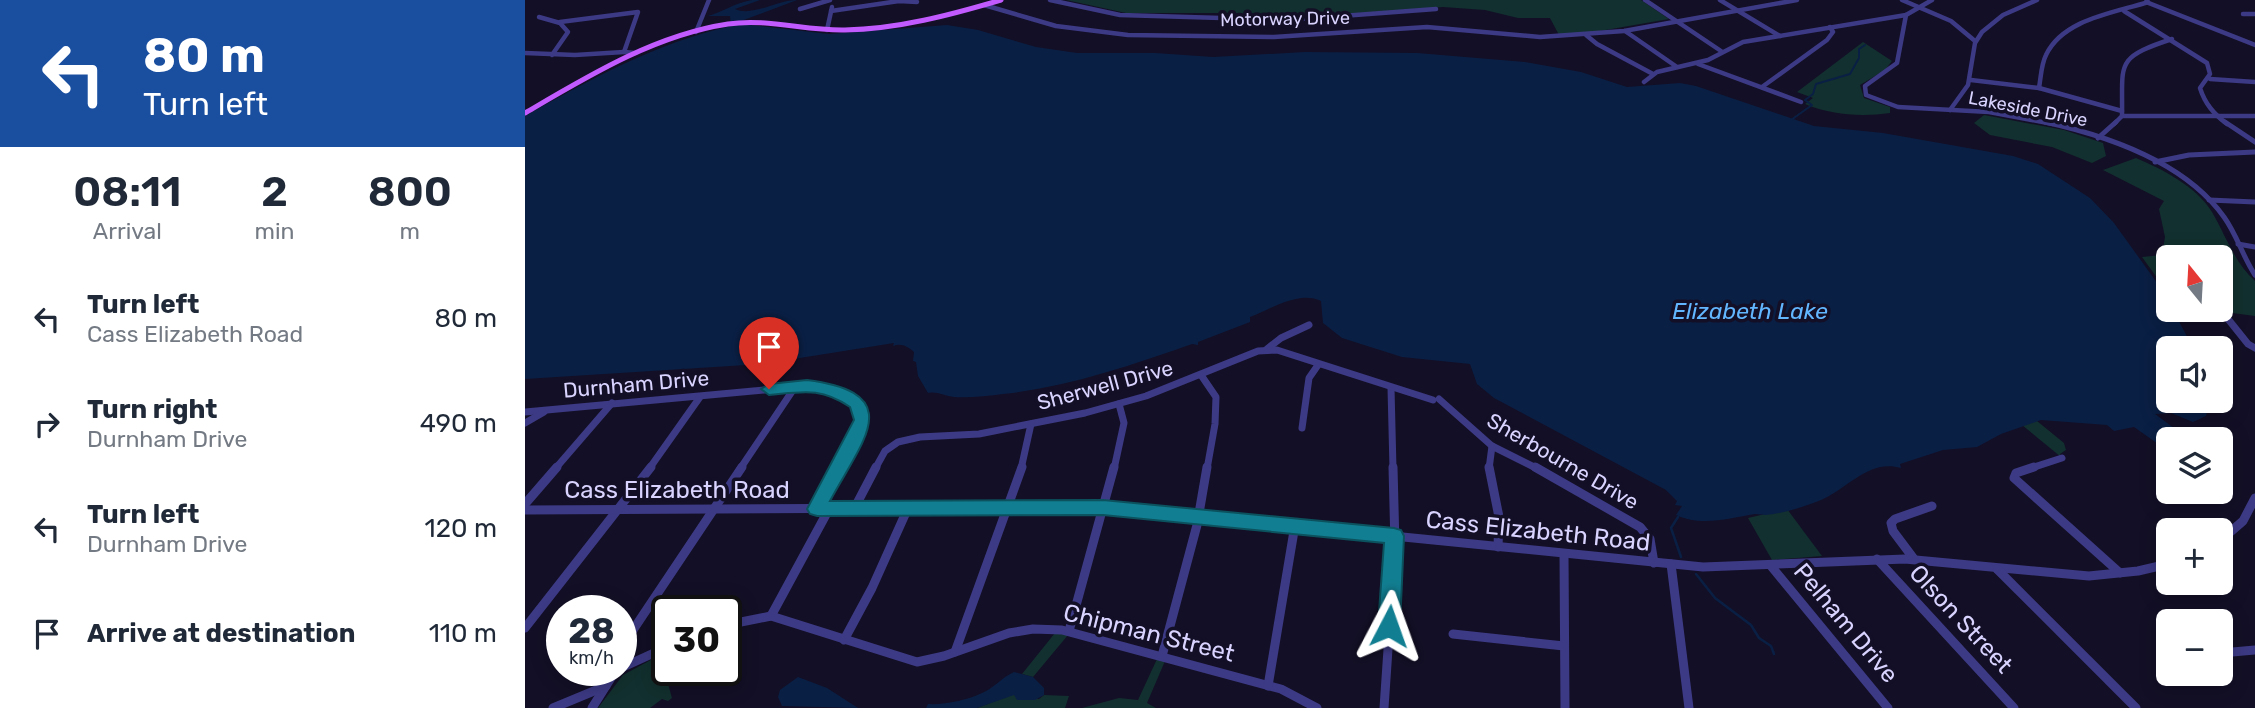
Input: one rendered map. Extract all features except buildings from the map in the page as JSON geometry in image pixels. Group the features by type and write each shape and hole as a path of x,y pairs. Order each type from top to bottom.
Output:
{"main road":[{"path":"525,113 637,53 696,32 740,23 775,23 827,30 864,29 906,24 1001,0"}],"street":[{"path":"696,32 709,2 716,0"},
{"path":"800,9 832,0 827,30"},
{"path":"1050,0 1120,15 1297,20 1436,9"},
{"path":"1646,0 1721,51"},
{"path":"1720,0 1780,36"},
{"name":"Motorway Drive","path":"985,5 1056,26 1096,33 1298,36 1403,27 1451,27 1530,36 1624,31 1797,0"},
{"path":"1902,0 1965,29 1983,31"},
{"path":"1644,82 1653,74 1712,58 1743,42 1906,15 1932,0"},
{"path":"1950,110 1965,96 1971,80 1975,41 2000,17 2037,0"},
{"path":"2039,88 2046,55 2062,36 2089,22 2145,1 2255,46"},
{"path":"831,11 877,2 917,2"},
{"path":"2124,11 2207,63 2211,72 2210,79 2200,88 2201,97 2218,116 2255,142"},
{"path":"539,17 560,22 638,12 624,52"},
{"path":"2243,14 2255,14"},
{"name":"Lakeside Drive","path":"1906,15 1897,63 1867,84 1864,90 1871,98 1905,108 1950,110 2034,121 2098,138 2155,162 2184,179 2224,216 2255,275"},
{"path":"1297,20 1298,36"},
{"path":"552,55 568,32 560,22"},
{"path":"1762,88 1827,40 1833,32 1831,27"},
{"path":"1965,29 1975,41"},
{"path":"1624,31 1677,67"},
{"path":"1586,35 1597,44 1653,74"},
{"path":"2098,138 2122,114 2121,76 2124,67 2146,48 2172,39"},
{"path":"525,53 637,53"},
{"path":"1697,63 1801,102"},
{"path":"2210,79 2255,82"},
{"path":"1971,80 2039,88 2122,114 2255,116"},
{"path":"2155,162 2189,155 2255,152"},
{"path":"2209,200 2255,202"},
{"path":"2238,244 2255,247"},
{"path":"2230,322 2248,344 2255,348"},
{"name":"Sherwell Drive","path":"854,509 885,451 895,443 920,437 971,435 1119,404 1266,349 1276,340 1309,325"},
{"path":"1266,349 1277,350 1391,388 1394,536 1384,708"},
{"path":"1301,428 1309,378 1318,365"},
{"path":"1162,656 1198,515 1217,404 1215,393 1201,375"},
{"path":"637,624 795,387"},
{"name":"Durnham Drive","path":"525,412 795,387 836,390 856,402 862,411 862,420 817,509"},
{"name":"Sherbourne Drive","path":"1391,388 1436,399 1492,446 1637,525 1650,539 1654,563"},
{"path":"525,628 657,458 700,397"},
{"path":"525,504 612,403"},
{"path":"1069,631 1124,430 1119,404"},
{"path":"525,423 547,410"},
{"path":"955,652 1027,453 1031,424"},
{"path":"1492,446 1489,469 1498,516 1498,547"},
{"path":"2062,458 2017,473 2014,478 2120,573"},
{"path":"2233,530 2243,521 2254,503"},
{"path":"1915,559 1892,530 1891,523 1895,519 1932,506"},
{"name":"Cass Elizabeth Road","path":"525,510 1103,507 1714,567 1915,559 2068,576 2120,573 2156,566"},
{"path":"844,640 872,588 908,508"},
{"path":"771,617 829,509"},
{"path":"1268,686 1295,525"},
{"path":"1564,554 1565,708"},
{"name":"Olson Street","path":"1877,559 2014,708"},
{"path":"1671,564 1689,708"},
{"name":"Pelham Drive","path":"1771,565 1888,708"},
{"path":"1996,569 2136,708"},
{"name":"Chipman Street","path":"742,621 762,616 771,617 917,662 927,662 992,638 1017,632 1041,629 1069,631 1268,686 1299,696 1317,708"},
{"path":"1453,635 1564,646"},
{"path":"2233,652 2255,650"},
{"path":"553,708 606,686"},
{"path":"592,708 606,686"}],"green space":[{"path":"1066,0 1641,0 1669,19 1577,35 1559,35 1550,18 1518,18 1485,10 1443,7 1290,18 1233,13 1126,13"},
{"path":"1863,42 1892,61 1885,70 1860,85 1864,98 1890,107 1890,113 1847,114 1825,111 1805,104 1813,98 1797,92"},
{"path":"1984,115 2064,130 2103,143 2106,156 2092,163 2052,147 1990,135 1974,123"},
{"path":"2136,158 2178,180 2205,203 2230,245 2164,245 2165,237 2159,209 2164,201 2103,170"},
{"path":"2233,251 2255,281 2255,316 2233,313"},
{"path":"2156,256 2156,276 2142,257"},
{"path":"2037,421 2064,443 2066,450 2060,454 2061,457 2022,425"},
{"path":"1787,509 1822,556 1772,560 1748,518"},
{"path":"1055,633 1068,635 1033,677 1022,674"},
{"path":"1157,659 1165,661 1147,703 1156,708 1082,708 1119,698 1138,700"},
{"path":"651,660 651,686 669,686 672,698 668,701 662,699 650,708 598,708 615,686 637,686 637,667"},
{"path":"1014,694 1039,699 1044,695 1069,696 1065,708 977,708"}],"water":[{"name":"Elizabeth Lake","path":"760,0 735,9 749,11 797,0 741,21 751,25 829,34 947,25 978,30 1036,47 1077,53 1155,53 1213,57 1305,52 1417,53 1525,62 1581,72 1627,87 1680,83 1696,86 1814,126 1883,133 2013,156 2038,164 2090,198 2114,223 2156,281 2156,322 2179,322 2187,336 2156,336 2156,413 2171,413 2155,414 2173,427 2156,427 2156,443 2134,427 2114,431 2107,425 2041,420 2001,434 1977,447 1943,450 1900,464 1901,468 1890,466 1871,470 1829,496 1798,508 1766,515 1705,521 1676,515 1682,506 1675,505 1677,501 1666,490 1494,398 1477,384 1470,364 1402,357 1342,338 1323,323 1321,301 1312,298 1294,299 1250,317 1250,322 1198,342 1198,345 1192,344 1122,368 1027,391 985,396 954,397 928,393 918,376 916,362 913,361 914,352 904,346 893,346 894,343 762,364 525,379 525,116 650,52 731,26 730,16 708,16 740,3"},
{"name":"Elizabeth Lake","path":"2171,413 2207,413 2193,422"},
{"path":"1014,672 1033,677 1044,688 1044,695 1035,700 1017,700 1014,695 977,708 926,708 928,704 948,703 976,696"},
{"path":"798,677 827,688 858,708 782,706 778,697 780,690"}],"waterway":[{"path":"1791,120 1812,105 1805,100 1813,94 1816,84 1850,74 1859,58 1859,49 1865,45"},
{"path":"1678,517 1671,528 1681,557"},
{"path":"1696,574 1715,598 1751,625 1759,638 1771,646 1774,654"}],"route":[{"path":"769,389 807,386 836,390 856,402 862,411 857,433 817,509 1103,507 1394,536 1389,626"}]}
